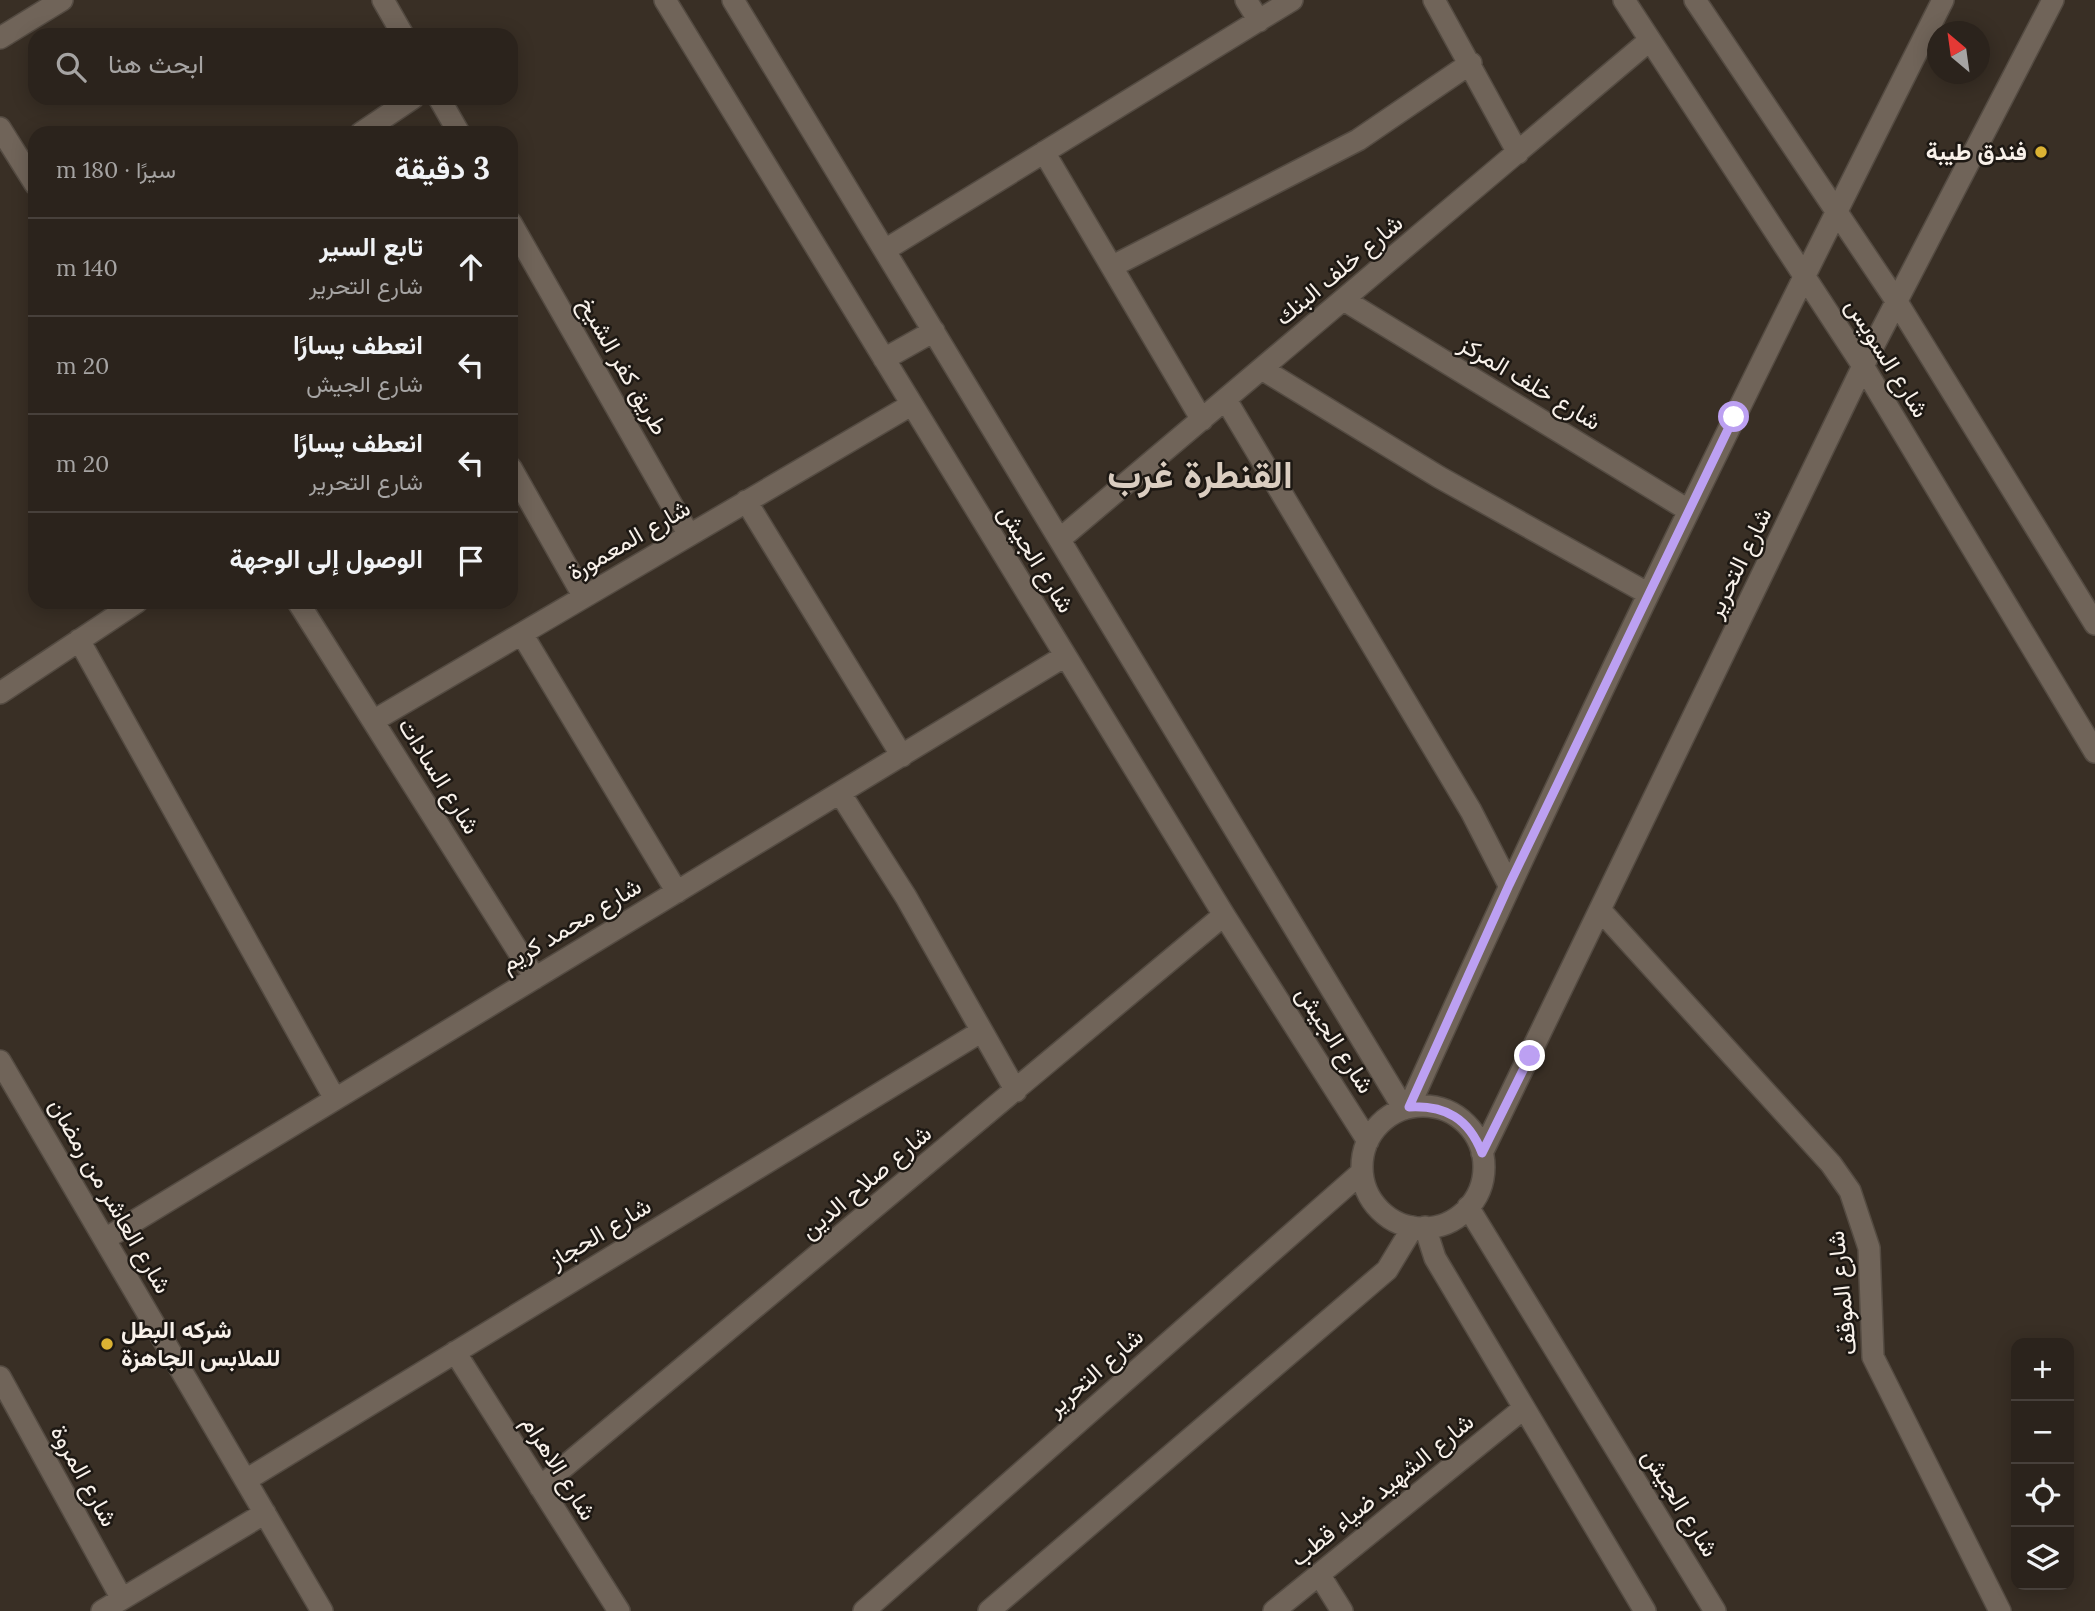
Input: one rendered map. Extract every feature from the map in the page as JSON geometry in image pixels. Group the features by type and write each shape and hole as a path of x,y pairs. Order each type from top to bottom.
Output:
{"street":[{"path":"383,0 399,28"},
{"name":"شارع الجيش","path":"665,0 1224,915 1368,1141 1377,1127 1407,1108 733,0"},
{"path":"1246,0 1259,20"},
{"path":"885,250 1292,0"},
{"path":"1434,0 1471,63 1518,153"},
{"name":"شارع السويس","path":"1624,0 1863,366 2095,752"},
{"name":"شارع السويس","path":"1695,0 1897,302 2095,624"},
{"path":"1368,1141 1362,1172 1373,1202 1391,1218 1419,1227 1448,1221 1468,1207 1482,1182 1482,1153 1475,1136 1455,1116 1429,1106 1407,1108 1647,593 1943,0"},
{"name":"شارع التحرير","path":"1482,1153 1863,366 2053,0"},
{"path":"0,38 48,4"},
{"name":"شارع خلف البنك","path":"1060,539 1650,40"},
{"path":"1113,267 1358,140 1471,63"},
{"path":"371,126 403,105"},
{"path":"443,105 455,126"},
{"path":"0,128 28,173"},
{"path":"1044,152 1202,420"},
{"name":"طريق كفر الشيخ","path":"518,235 689,535"},
{"name":"شارع خلف المركز","path":"1344,300 1688,510"},
{"path":"884,359 934,331"},
{"path":"1262,369 1439,477 1647,593"},
{"path":"1226,400 1471,811 1509,885"},
{"name":"شارع المعمورة","path":"373,721 911,405"},
{"path":"518,480 584,597"},
{"path":"746,501 901,755"},
{"path":"0,693 126,609"},
{"name":"شارع السادات","path":"302,609 535,978"},
{"path":"522,634 677,892"},
{"path":"79,640 335,1099"},
{"name":"شارع محمد كريم","path":"105,1239 1065,656"},
{"path":"841,793 906,897 1016,1091"},
{"name":"شارع الموقف","path":"1601,911 1831,1164 1850,1191 1869,1248 1873,1357 2000,1611"},
{"name":"شارع صلاح الدين","path":"540,1487 1224,915"},
{"name":"شارع الحجاز","path":"246,1480 982,1031"},
{"name":"شارع العاشر من رمضان","path":"0,1061 322,1611"},
{"name":"شارع التحرير","path":"864,1611 1362,1172"},
{"name":"شارع الجيش","path":"1468,1207 1716,1611"},
{"path":"1419,1227 1523,1409 1644,1611"},
{"path":"989,1611 1387,1270 1419,1227"},
{"name":"شارع الاهرام","path":"455,1352 619,1611"},
{"name":"شارع المروة","path":"0,1377 122,1599"},
{"name":"شارع الشهيد ضياء قطب","path":"1274,1611 1523,1409"},
{"path":"102,1611 265,1513"},
{"path":"1319,1574 1342,1611"}],"place":[{"name":"فندق طيبة","path":"2041,152"},
{"name":"شركه البطل للملابس الجاهزة","path":"107,1344"}],"district":[{"name":"القنطرة غرب","path":"1200,475"}],"route":[{"path":"1530,1056 1482,1153 1475,1136 1463,1121 1447,1111 1429,1106 1409,1107 1509,885 1647,593 1734,417"}]}
